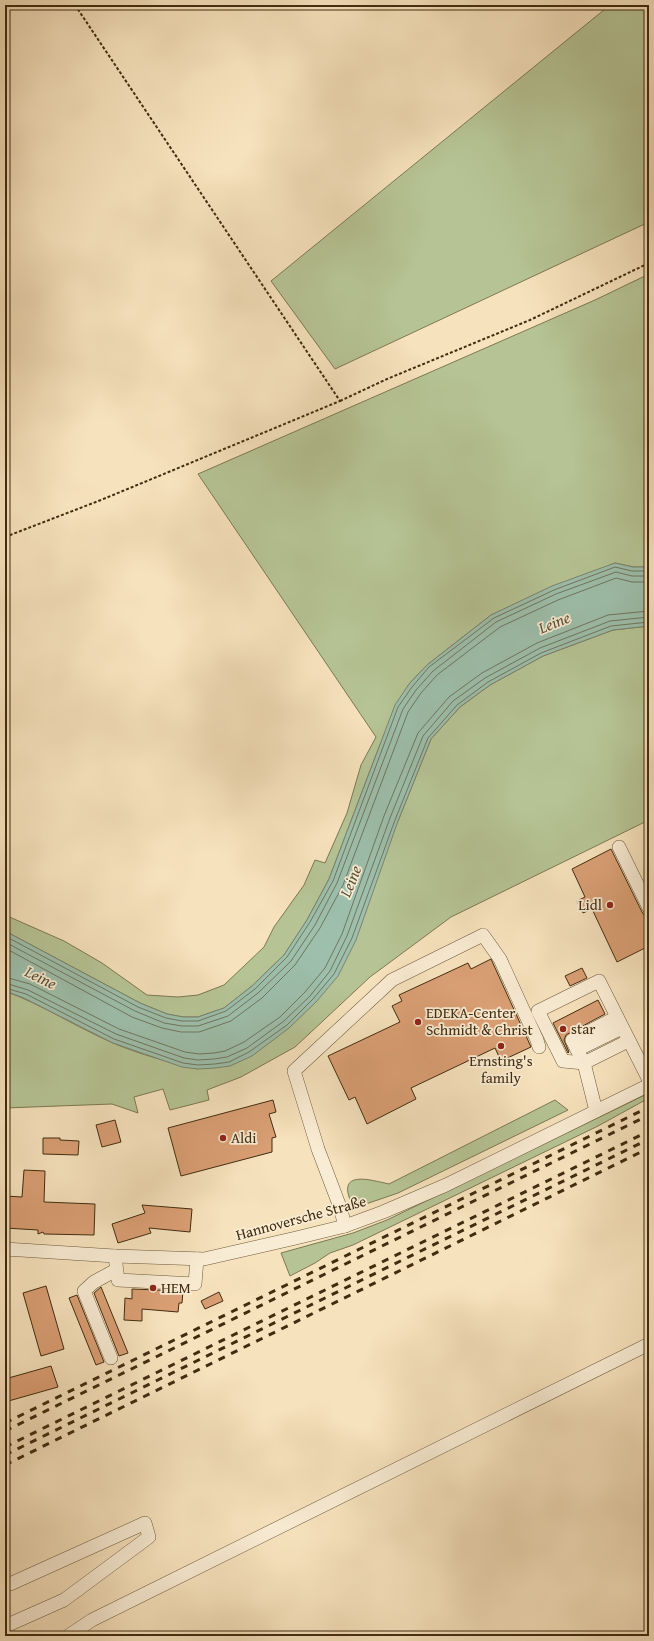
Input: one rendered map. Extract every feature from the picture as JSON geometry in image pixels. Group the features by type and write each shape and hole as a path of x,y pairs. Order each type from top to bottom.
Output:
{"street":[{"path":"619,847 649,908"},
{"path":"345,1226 340,1207 318,1149 294,1071 392,980 483,935 500,960 537,1040 539,1048"},
{"path":"628,1041 584,1063 563,1061 538,1011 599,981 649,1080"},
{"path":"596,1111 584,1063 572,1040 620,1022"},
{"name":"Hannoversche Straße","path":"5,1248 116,1256 197,1259 236,1253 345,1226 383,1212 446,1184 649,1085"},
{"path":"116,1256 118,1280 195,1284 197,1259"},
{"path":"111,1358 84,1291 94,1282 116,1270"},
{"path":"68,1636 92,1620 649,1344"},
{"path":"10,1584 145,1523 150,1537 64,1600 10,1629"}],"path":[{"path":"75,5 340,401"},
{"path":"5,537 101,500 340,401 387,378 530,320 649,263"}],"shaded area":[{"path":"610,5 649,5 649,222 335,369 271,281"},
{"path":"649,274 649,567 633,567 615,563 491,615 427,665 409,684 379,747 329,879 307,920 284,955 252,986 224,1008 198,1017 183,1017 167,1014 140,1003 5,931 5,915 64,941 102,963 147,995 178,997 198,995 224,985 264,947 274,927 304,885 315,860 325,863 347,813 361,765 376,737 198,474 595,300"},
{"path":"649,626 649,820 451,917 370,977 295,1047 241,1077 207,1090 209,1100 170,1110 163,1089 134,1097 138,1113 112,1104 5,1108 5,991 33,1003 99,1037 155,1058 198,1069 398,821 431,739 460,707 490,685 543,656 613,630"},
{"path":"649,1093 649,1098 598,1126 353,1245 330,1253 290,1276 281,1253 353,1233 387,1220"},
{"path":"555,1100 568,1110 398,1193 366,1204 359,1202 352,1204 348,1193 348,1186 351,1181 365,1179 389,1184"}],"water":[{"name":"Leine","path":"615,563 633,567 649,567 649,626 613,630 543,656 490,685 460,707 431,739 398,821 356,940 338,976 316,1002 289,1028 252,1056 230,1066 198,1069 182,1067 113,1043 24,998 5,991 5,931 140,1003 167,1014 183,1017 198,1017 224,1008 252,986 284,955 307,920 329,879 395,705 409,684 427,665 491,615 552,586"}],"building":[{"name":"Lidl","path":"611,849 642,912 649,922 649,946 617,962 592,909 583,913 577,901 585,897 572,869"},
{"path":"491,959 531,1047 501,1061 495,1048 411,1088 416,1099 367,1124 355,1097 349,1100 328,1056 400,1022 392,1006 402,1001 399,995 468,963 471,969"},
{"path":"582,968 587,978 570,986 565,976"},
{"name":"star","path":"598,1000 605,1014 566,1035 564,1040 569,1052 568,1053 553,1023"},
{"name":"Aldi","path":"273,1100 276,1112 269,1114 276,1137 272,1138 272,1152 181,1176 168,1128"},
{"path":"115,1120 121,1142 102,1147 96,1125"},
{"path":"43,1138 60,1138 60,1140 79,1141 78,1155 43,1154"},
{"path":"24,1170 45,1171 44,1202 95,1204 94,1235 44,1234 43,1232 38,1234 38,1230 5,1228 5,1196 22,1197"},
{"path":"142,1205 192,1209 190,1232 149,1228 151,1233 118,1243 112,1224 145,1213"},
{"path":"46,1286 64,1349 41,1356 23,1293"},
{"path":"101,1287 128,1353 119,1356 94,1293"},
{"path":"132,1289 183,1291 182,1303 179,1303 178,1312 142,1309 142,1321 124,1320 125,1298 132,1299"},
{"path":"219,1292 223,1301 205,1309 201,1301"},
{"path":"77,1295 104,1362 96,1365 69,1298"},
{"path":"51,1366 58,1387 5,1402 5,1379"}],"railway":[{"path":"5,1423 649,1107"},
{"path":"5,1431 649,1115"},
{"path":"5,1447 649,1131"},
{"path":"5,1455 649,1139"},
{"path":"5,1465 649,1148"}],"place":[{"name":"Lidl","path":"610,905"},
{"name":"EDEKA-Center Schmidt & Christ","path":"418,1022"},
{"name":"star","path":"563,1029"},
{"name":"Ernsting's family","path":"501,1046"},
{"name":"Aldi","path":"223,1138"},
{"name":"HEM","path":"153,1288"}]}
